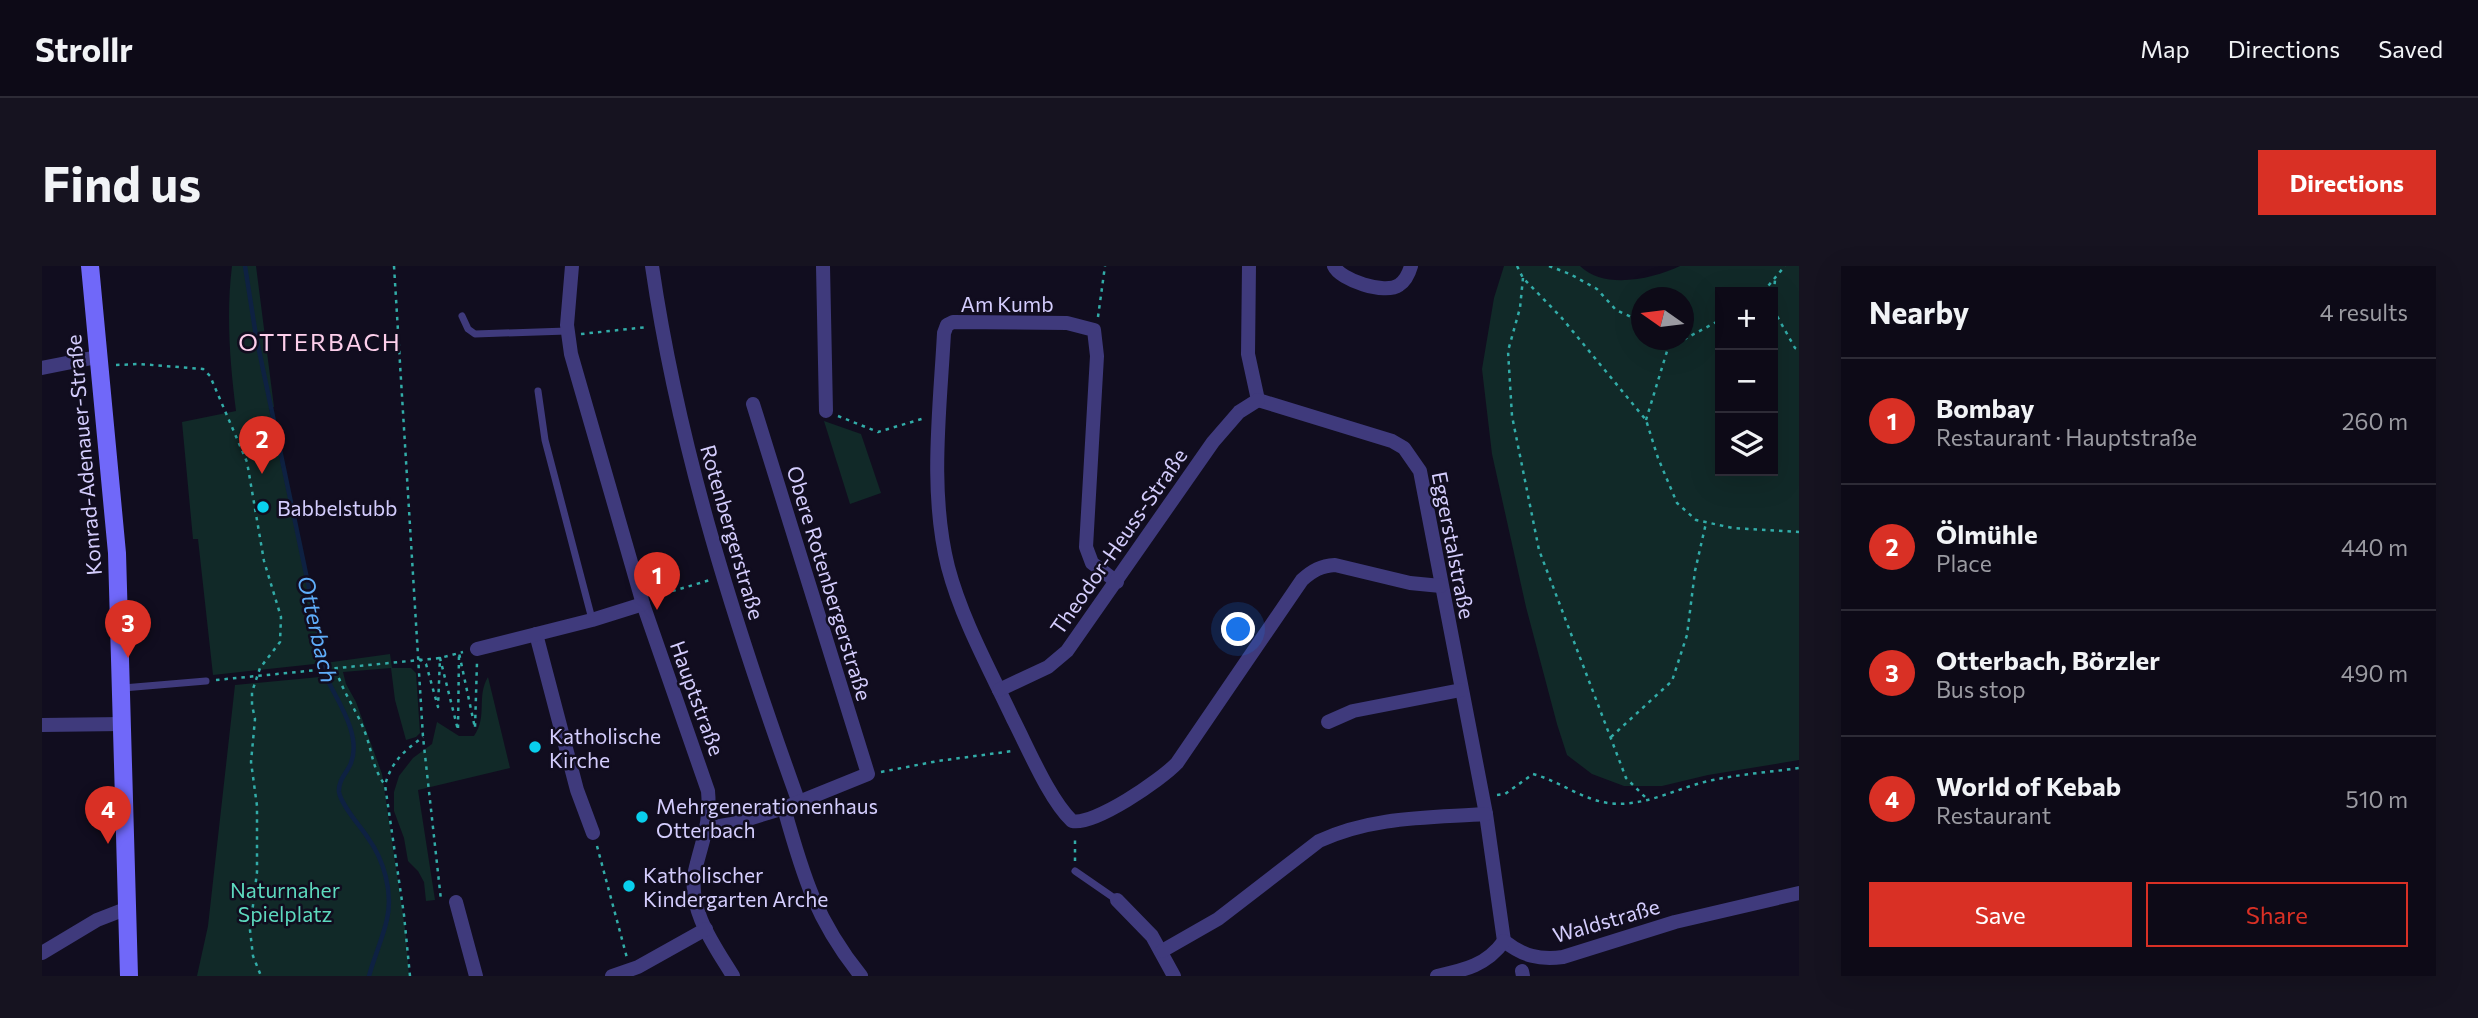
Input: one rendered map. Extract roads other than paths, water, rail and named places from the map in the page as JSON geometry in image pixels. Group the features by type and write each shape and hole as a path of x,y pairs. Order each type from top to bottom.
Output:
{"main road":[{"name":"Konrad-Adenauer-Straße","path":"90,266 97,361 114,516 123,688 129,976"}],"street":[{"name":"Hauptstraße","path":"572,266 567,334 643,602 704,774 709,804 708,828 695,873 695,899 706,929 733,976"},
{"name":"Rotenbergerstraße","path":"652,266 674,397 722,577 758,690 799,803"},
{"path":"824,266 825,411"},
{"path":"1249,266 1248,354 1258,400"},
{"path":"1334,266 1343,278 1390,289 1399,285 1408,275 1411,266"},
{"name":"Am Kumb","path":"1117,582 1092,563 1086,547 1097,356 1094,330 1067,323 947,325 944,332 939,414 939,508 948,567 975,642 1028,749 1060,806 1075,822 1089,820 1153,785 1171,769 1302,580 1312,570 1335,565 1410,583 1441,586"},
{"path":"42,368 97,361"},
{"name":"Theodor-Heuss-Straße","path":"999,690 1031,677 1060,658 1075,642 1226,425 1239,412 1258,400"},
{"name":"Eggerstalstraße","path":"1258,400 1373,433 1404,448 1420,471 1486,814 1504,941"},
{"name":"Obere Rotenbergerstraße","path":"752,404 868,774 799,803"},
{"path":"477,649 592,620 643,602"},
{"path":"536,634 577,790 593,833"},
{"path":"1328,722 1353,711 1461,691"},
{"path":"42,725 123,724"},
{"path":"708,828 732,824 799,803"},
{"path":"784,808 812,899 837,943 861,976"},
{"path":"1162,951 1218,919 1319,841 1338,832 1378,821 1486,814"},
{"name":"Waldstraße","path":"1504,941 1531,957 1563,957 1675,922 1799,893"},
{"path":"1117,901 1145,928 1162,951 1174,976"},
{"path":"456,902 476,976"},
{"path":"42,953 97,919 128,908"},
{"path":"612,976 631,973 706,929"},
{"path":"1437,976 1482,963 1496,953 1504,941"}],"lane":[{"path":"461,316 468,329 475,334 567,334"},
{"path":"538,391 545,440 592,620"},
{"path":"123,688 206,681"},
{"path":"1075,871 1117,901"}],"waterway":[{"name":"Otterbach","path":"245,266 256,336 329,683 352,732 351,763 341,780 339,792 347,809 379,856 388,887 387,919 369,976"}],"place":[{"name":"Ölmühle","path":"262,474"},
{"name":"Babbelstubb","path":"263,507"},
{"name":"Bombay","path":"657,610"},
{"name":"Otterbach, Börzler","path":"128,658"},
{"name":"Katholische Kirche","path":"535,747"},
{"name":"Mehrgenerationenhaus Otterbach","path":"642,817"},
{"name":"World of Kebab","path":"108,844"},
{"name":"Katholischer Kindergarten Arche","path":"629,886"}],"district":[{"name":"OTTERBACH","path":"320,341"}],"park label":[{"name":"Naturnaher Spielplatz","path":"285,901"}]}
